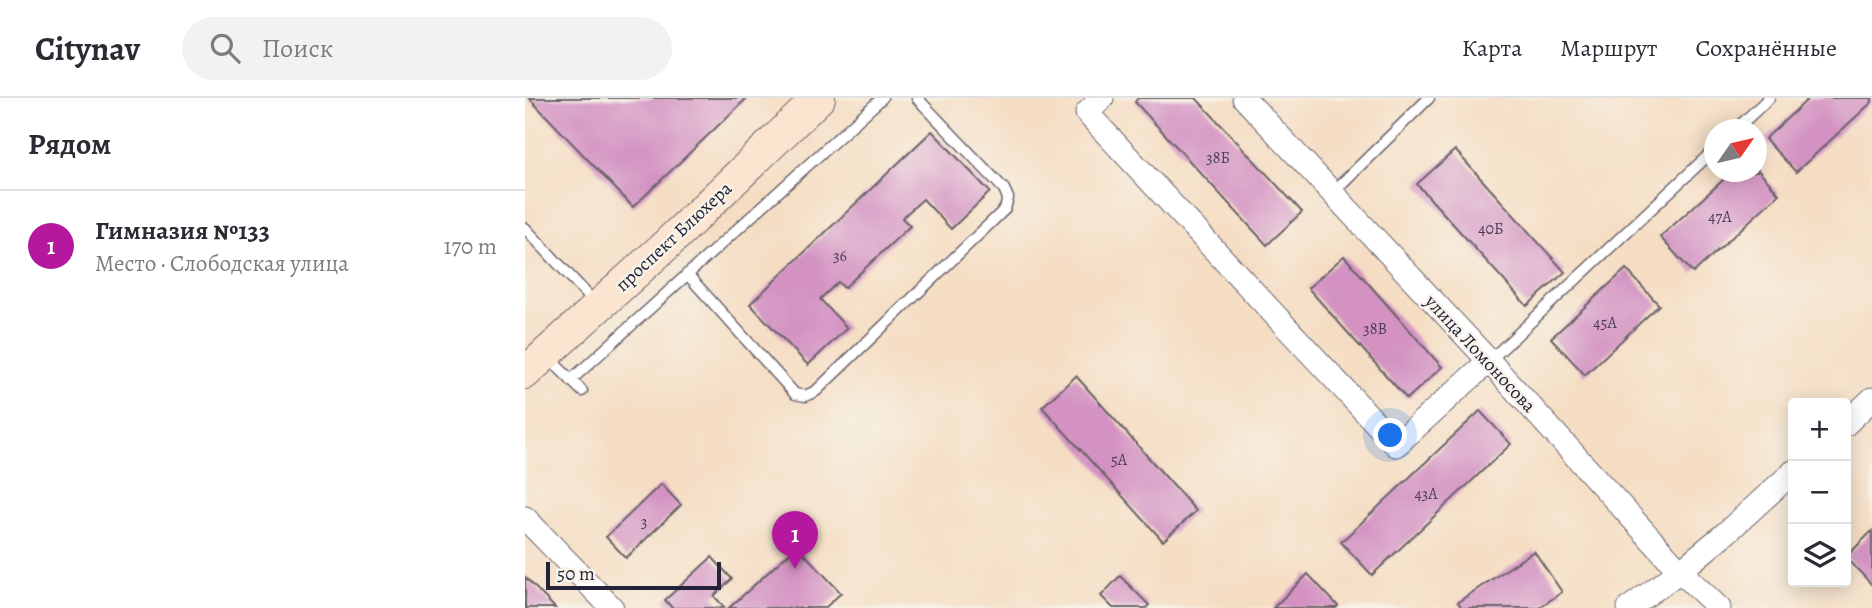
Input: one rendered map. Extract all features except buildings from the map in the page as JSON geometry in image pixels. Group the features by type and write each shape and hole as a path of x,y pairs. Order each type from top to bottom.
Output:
{"main road":[{"name":"проспект Блюхера","path":"535,363 666,245 819,98"}],"street":[{"path":"1102,98 1087,113 1396,445 1489,361"},
{"name":"улица Ломоносова","path":"1244,98 1680,571 1719,608"},
{"path":"1851,419 1872,399"},
{"path":"1629,608 1726,533 1788,477"},
{"path":"525,518 612,608"}],"lane":[{"path":"571,380 882,98"},
{"path":"687,274 795,394 805,396 816,391 1005,209 1008,198 1004,189 918,98"},
{"path":"1332,193 1429,98"},
{"path":"1747,119 1769,98"},
{"path":"1489,361 1704,158"},
{"path":"525,228 598,306"},
{"path":"535,363 571,380 582,391"}],"place":[{"name":"Гимназия №133","path":"795,569"}]}
